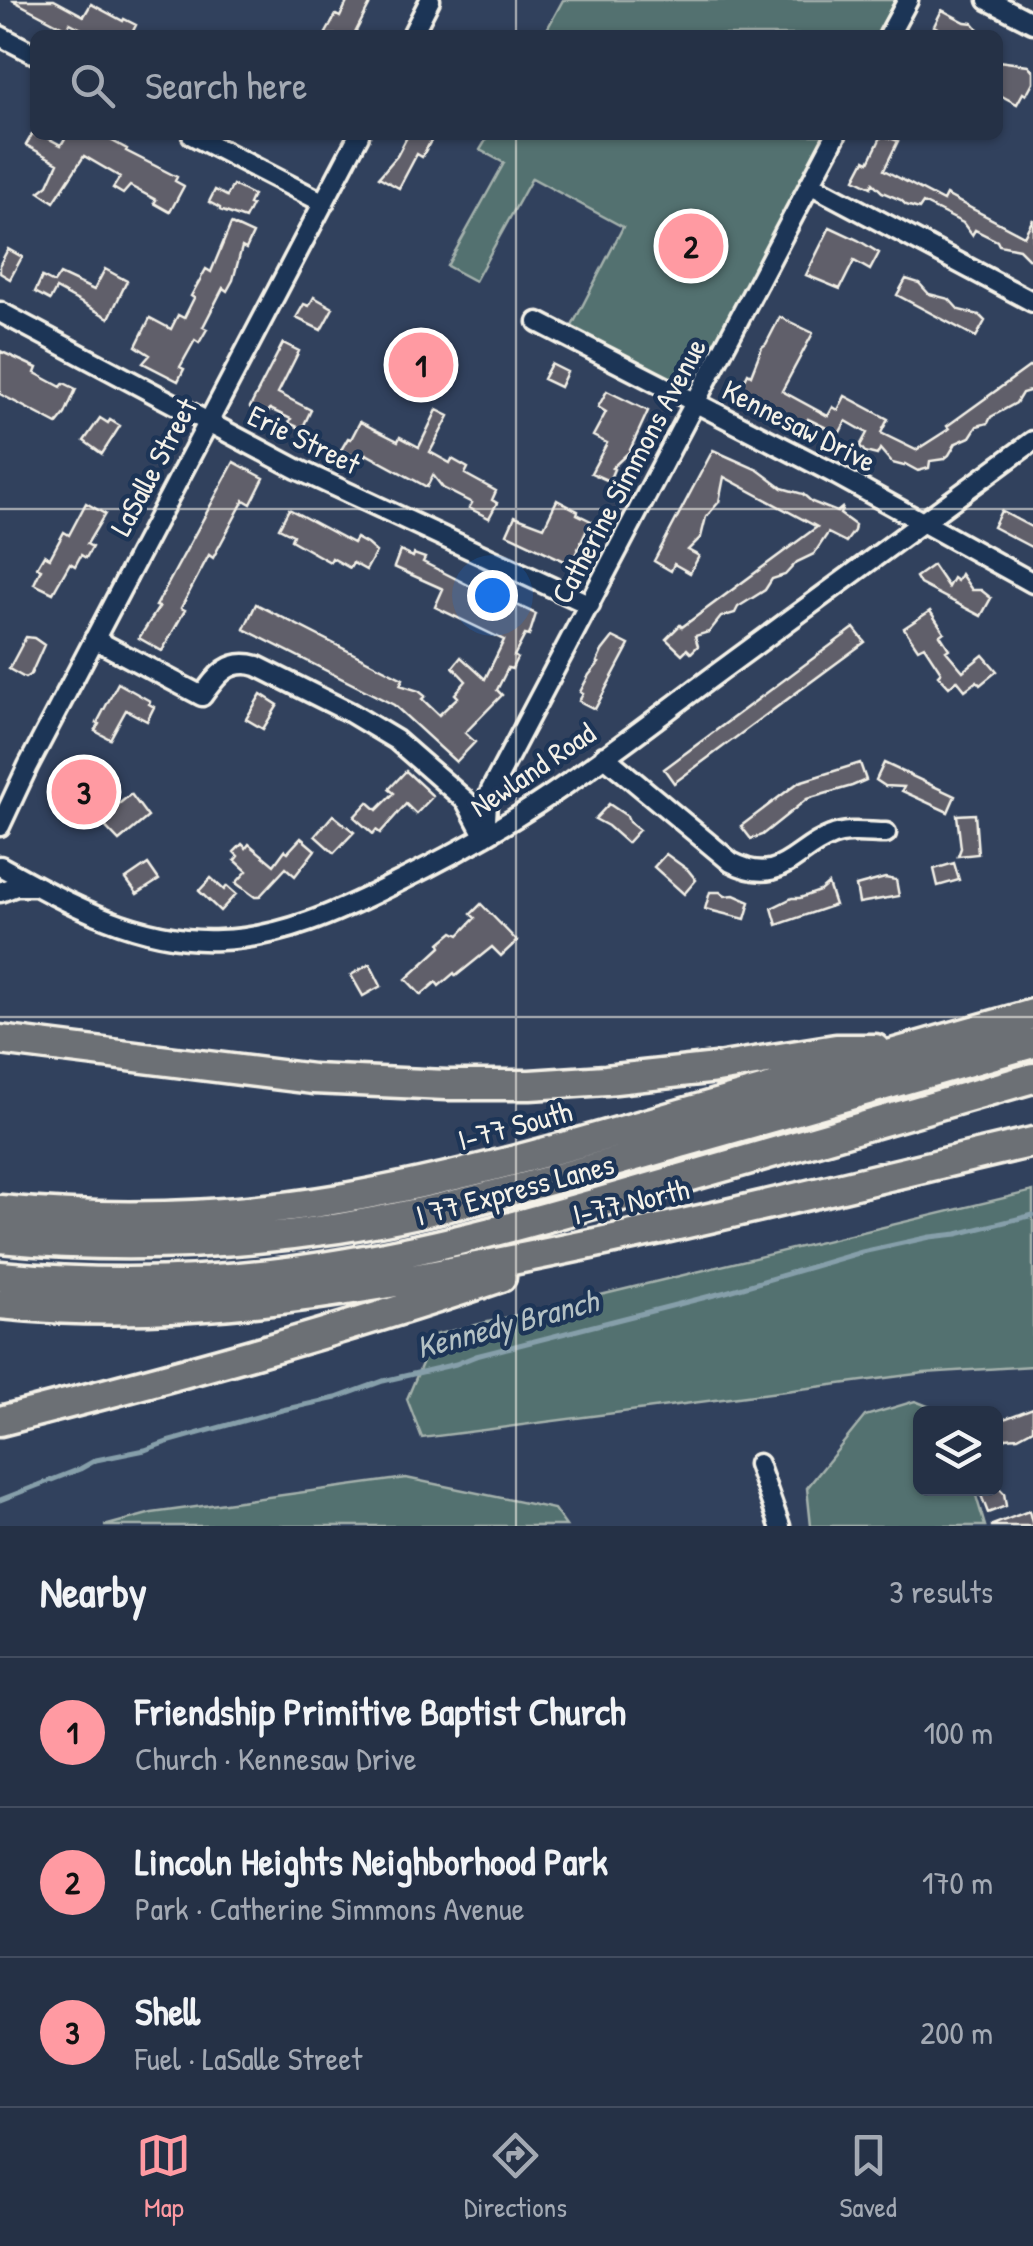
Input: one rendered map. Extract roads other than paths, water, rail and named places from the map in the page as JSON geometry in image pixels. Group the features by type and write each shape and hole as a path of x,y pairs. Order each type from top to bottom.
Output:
{"highway":[{"name":"I-77 South","path":"0,1210 164,1216 353,1197 532,1156 1033,1014"},
{"path":"2,1040 299,1078 446,1086 606,1080 836,1049 911,1049"},
{"name":"I 77 Express Lanes","path":"0,1238 104,1244 185,1243 264,1237 376,1221 539,1183 1033,1043"},
{"name":"I 77 Express Lanes","path":"0,1276 104,1282 186,1280 267,1274 383,1256 532,1222 1033,1078"},
{"name":"I-77 North","path":"0,1304 146,1310 270,1302 388,1285 607,1242 1033,1142"},
{"path":"0,1420 267,1352 607,1242"}],"street":[{"path":"415,30 430,0"},
{"path":"892,30 908,0"},
{"path":"988,0 1033,24"},
{"path":"0,36 30,51"},
{"path":"202,140 324,203"},
{"name":"LaSalle Street","path":"0,826 356,140"},
{"name":"Catherine Simmons Avenue","path":"485,836 491,790 833,140"},
{"path":"810,184 1033,302"},
{"name":"Erie Street","path":"0,312 298,469 590,605"},
{"name":"Kennesaw Drive","path":"538,322 1033,583"},
{"name":"Newland Road","path":"0,866 98,915 149,932 197,940 242,938 332,913 408,878 541,802 1033,441"},
{"path":"94,639 202,696 217,675 244,663 351,713 396,740 466,801 485,836"},
{"path":"604,756 731,862 747,868 778,868 824,839 844,832 886,834"},
{"path":"0,892 16,886 40,887"},
{"path":"758,1464 780,1526"}],"waterway":[{"name":"Kennedy Branch","path":"0,1500 96,1460 145,1450 336,1398 383,1381 726,1292 862,1252 1033,1215"}],"place":[{"name":"Lincoln Heights Neighborhood Park","path":"691,246"},
{"name":"Friendship Primitive Baptist Church","path":"421,365"},
{"name":"Shell","path":"84,792"}]}
